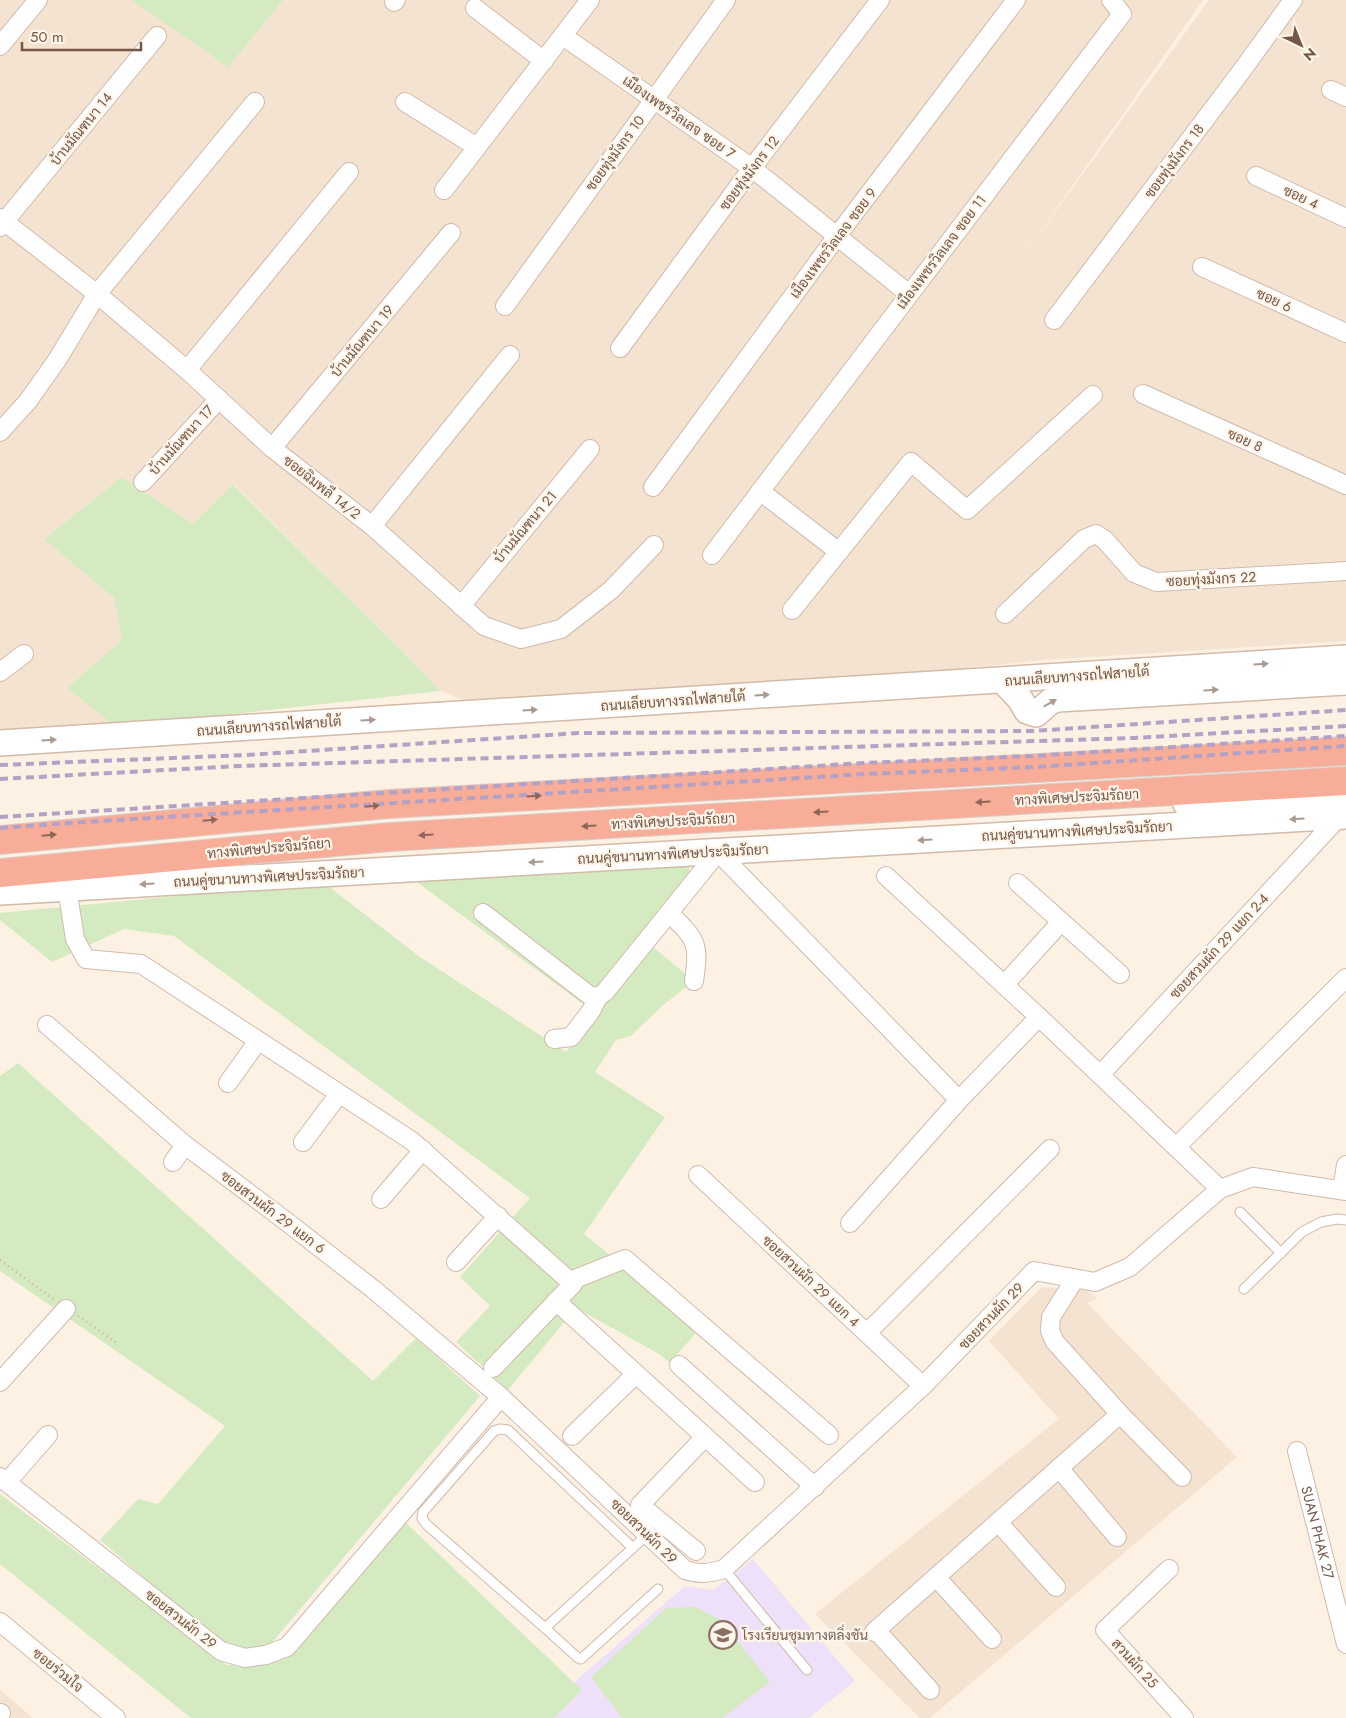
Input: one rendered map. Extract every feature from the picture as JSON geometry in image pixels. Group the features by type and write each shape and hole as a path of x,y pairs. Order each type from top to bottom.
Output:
{"highway":[{"path":"0,840 388,804 1346,752"},
{"name":"ทางพิเศษประจิมรัถยา","path":"0,873 390,837 1346,781"}],"main road":[{"name":"ถนนเลียบทางรถไฟสายใต้","path":"0,743 1346,658"},
{"path":"1003,681 1031,714 1036,714 1051,701 1058,699 1346,682"},
{"path":"1006,835 1019,823 1028,803 1036,799 1046,806 1060,811 1344,810"},
{"name":"ถนนคู่ขนานทางพิเศษประจิมรัถยา","path":"0,892 1006,835 1344,810"}],"street":[{"path":"0,46 38,0"},
{"path":"444,190 590,0"},
{"name":"ซอยทุ่งมังกร 10","path":"505,306 726,0"},
{"name":"ซอยทุ่งมังกร 12","path":"620,348 752,168 880,0"},
{"name":"เมืองเพชรวิลเลจ ซอย 9","path":"653,487 837,236 1016,0"},
{"name":"เมืองเพชรวิลเลจ ซอย 11","path":"712,555 1122,14 1111,0"},
{"name":"ซอยทุ่งมังกร 18","path":"1054,320 1244,69 1293,0"},
{"path":"475,8 544,61"},
{"name":"บ้านมัณฑนา 14","path":"2,222 157,36"},
{"name":"เมืองเพชรวิลเลจ ซอย 7","path":"563,36 752,168 909,294"},
{"path":"0,432 28,401 57,360 97,294 255,102"},
{"path":"405,102 477,147"},
{"path":"187,370 349,172"},
{"name":"ซอย 4","path":"1256,176 1346,218"},
{"name":"ซอยฉิมพลี 14/2","path":"2,222 97,294 219,398 272,448 372,526 484,626 521,639 561,629 611,590 654,545"},
{"name":"บ้านมัณฑนา 19","path":"272,448 451,233"},
{"name":"ซอย 6","path":"1202,267 1346,333"},
{"path":"372,526 510,354"},
{"name":"ซอย 8","path":"1143,394 1346,485"},
{"path":"792,610 911,462 967,510 1093,395"},
{"name":"บ้านมัณฑนา 17","path":"143,482 219,398"},
{"name":"บ้านมัณฑนา 21","path":"460,606 590,449"},
{"path":"760,491 839,552"},
{"name":"ซอยทุ่งมังกร 22","path":"1005,614 1084,539 1096,534 1105,540 1134,573 1156,582 1346,571"},
{"path":"0,672 24,654"},
{"name":"ซอยสวนผัก 29 แยก 2-4","path":"1100,1075 1344,810"},
{"path":"554,1039 571,1037 591,1011 598,996 605,992 718,852 959,1100"},
{"path":"886,876 1220,1189"},
{"path":"1018,883 1120,974"},
{"path":"67,888 75,939 86,959 141,964 412,1141 573,1284 493,1368"},
{"path":"483,913 590,995 598,996"},
{"path":"669,913 688,931 697,948 694,981"},
{"path":"1004,985 1061,922"},
{"path":"1176,1147 1346,978"},
{"path":"850,1223 959,1100 1038,1017"},
{"name":"ซอยสวนผัก 29 แยก 6","path":"47,1025 185,1146 373,1289 501,1397"},
{"path":"228,1083 258,1041"},
{"path":"304,1142 339,1094"},
{"path":"173,1162 185,1146"},
{"path":"867,1334 1050,1149"},
{"path":"381,1199 422,1150"},
{"path":"1344,1190 1346,1165"},
{"name":"ซอยสวนผัก 29 แยก 4","path":"698,1175 923,1386"},
{"name":"ซอยสวนผัก 29","path":"4,1480 221,1650 245,1658 266,1655 287,1647 501,1397 686,1570 696,1574 709,1573 724,1568 815,1487 923,1386 1034,1271 1095,1282 1130,1267 1220,1189 1252,1177 1344,1190"},
{"path":"456,1262 498,1216"},
{"path":"570,1281 625,1259 829,1435"},
{"path":"1075,1279 1051,1317 1050,1332 1055,1342 1120,1414 1182,1478"},
{"path":"556,1301 755,1482"},
{"path":"0,1382 66,1308"},
{"path":"679,1365 815,1487"},
{"path":"572,1436 636,1374"},
{"path":"930,1690 875,1631 1120,1414"},
{"path":"4,1480 48,1435"},
{"path":"696,1551 640,1505 705,1437"},
{"name":"SUAN PHAK 27","path":"1297,1451 1346,1644"},
{"path":"1059,1468 1117,1537"},
{"path":"998,1522 1056,1588"},
{"name":"สวนผัก 25","path":"1169,1569 1105,1630 1184,1718"},
{"path":"936,1576 992,1638"},
{"name":"ซอยร่วมใจ","path":"0,1622 116,1718"}],"lane":[{"path":"1240,1212 1281,1253"},
{"path":"1244,1289 1302,1232 1322,1222 1337,1219 1346,1220"},
{"path":"633,1548 508,1430 500,1429 494,1431 423,1512 422,1518 426,1524 580,1659 658,1588"},
{"path":"545,1628 648,1534"},
{"path":"724,1568 807,1670"}],"shaded area":[{"path":"0,0 1203,0 1024,255 1209,0 1346,0 1346,641 1043,660 810,685 529,696 469,702 440,691 234,485 193,524 122,477 44,539 114,598 122,640 67,688 116,727 0,733"},
{"path":"1042,1287 1086,1290 1097,1298 1087,1303 1237,1457 930,1718 920,1718 815,1614 1059,1419 989,1341"},
{"name":"โรงเรียนชุมทางตลิ่งชัน","path":"753,1559 855,1681 809,1718 554,1718 582,1690 574,1682 685,1586 713,1590"},
{"path":"0,1690 33,1718 0,1718"}],"green space":[{"path":"132,0 283,0 228,67"},
{"path":"122,477 193,524 233,485 408,657 440,691 116,727 67,688 122,640 114,598 44,539"},
{"path":"689,864 690,876 641,937 694,981 662,1006 631,1036 616,1040 595,1072 665,1117 584,1234 700,1328 670,1363 659,1354 576,1308 508,1390 456,1342 490,1306 460,1277 530,1198 174,936 124,929 52,962 0,920 0,913 323,882 420,957 566,1052 598,1015 414,880"},
{"path":"18,1063 373,1381 416,1338 480,1396 270,1645 235,1655 100,1540 138,1499 158,1504 225,1426 0,1271 0,1076"},
{"path":"0,1494 227,1665 271,1663 297,1651 405,1522 582,1690 554,1718 191,1718 0,1564"},
{"path":"695,1607 721,1620 770,1682 722,1718 622,1718 591,1677 666,1608"}],"railway":[{"path":"0,765 247,755 579,733 1033,731 1346,710"},
{"path":"0,779 239,766 1134,738 1346,726"},
{"path":"0,817 864,763 1033,756 1346,736"},
{"path":"0,828 865,774 1035,767 1346,746"}],"place":[{"name":"โรงเรียนชุมทางตลิ่งชัน","path":"723,1635"}]}
